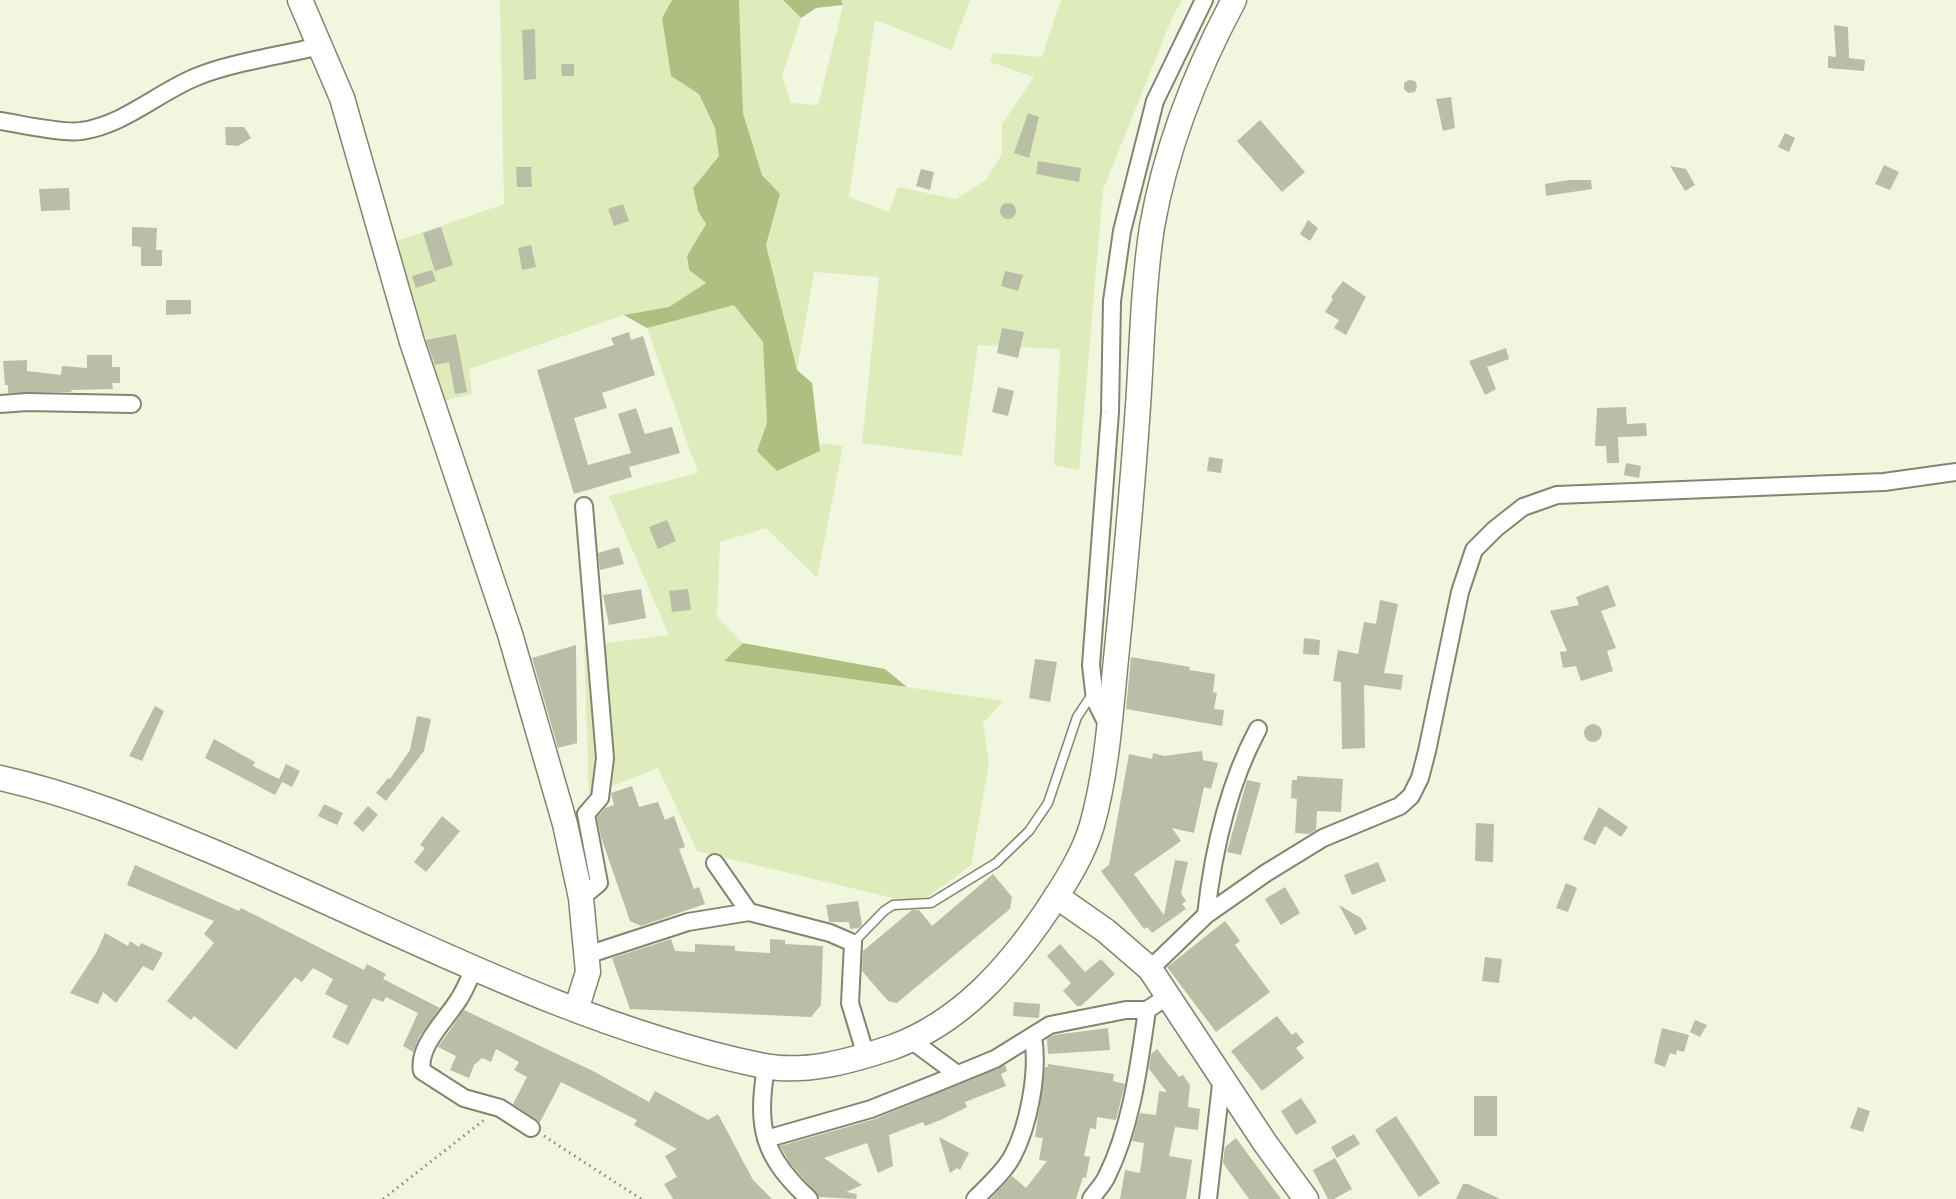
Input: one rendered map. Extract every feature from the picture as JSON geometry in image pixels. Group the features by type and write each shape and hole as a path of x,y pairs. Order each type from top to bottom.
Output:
{"main road":[{"path":"300,0 342,98 412,342 510,634 565,824 581,898 587,955 588,972 576,1010"},
{"path":"0,778 143,823 253,868 474,969 576,1010 691,1049 766,1067 797,1068 866,1056 911,1040 941,1023 974,998 1032,933 1078,860 1093,822 1109,728 1129,541 1145,294 1152,226 1184,108 1209,48 1234,0"},
{"path":"1056,896 1106,931 1150,969 1306,1199"}],"street":[{"path":"1109,728 1101,716 1093,693 1091,665 1110,412 1112,301 1122,231 1155,101 1204,0"},
{"path":"0,121 79,132 129,115 165,90 199,75 320,46"},
{"path":"0,404 132,404"},
{"path":"1150,969 1206,915 1266,873 1323,838 1400,806 1411,796 1420,778 1427,751 1460,592 1474,550 1495,529 1523,507 1557,495 1884,482 1956,472"},
{"path":"581,898 599,883 586,814 600,798 605,758 584,506"},
{"path":"1206,915 1216,854 1236,778 1242,760 1258,729"},
{"path":"715,863 749,912"},
{"path":"587,955 688,922 749,912 830,933 853,943 850,1003 866,1056"},
{"path":"474,969 460,998 424,1052 420,1062 422,1071 464,1098 500,1108 531,1128"},
{"path":"766,1139 872,1109 995,1059 1050,1025 1126,1010 1147,1010 1168,996"},
{"path":"1091,1199 1102,1186 1121,1142 1140,1063 1147,1010"},
{"path":"975,1199 995,1180 1012,1156 1021,1136 1036,1057 1033,1037"},
{"path":"911,1040 957,1074"},
{"path":"766,1067 760,1102 766,1139 783,1174 808,1199"},
{"path":"1208,1199 1222,1075"}],"lane":[{"path":"853,943 884,910 893,905 931,903 996,863 1029,831 1048,803 1077,717 1093,693"}],"path":[{"path":"383,1199 500,1108"},
{"path":"531,1128 641,1199"}],"green space":[{"path":"500,0 672,0 662,18 671,76 699,94 715,128 719,156 693,188 698,211 706,224 687,256 688,270 706,283 669,307 624,315 469,369 472,394 439,402 388,244 504,204"},
{"path":"672,0 739,0 743,113 762,175 780,194 766,245 797,370 812,383 820,451 777,471 757,451 767,423 763,342 734,305 647,328 624,315 669,307 706,283 689,270 687,256 706,224 698,211 693,188 719,156 715,128 699,94 671,76 662,18"},
{"path":"739,0 783,0 801,18 782,77 791,103 818,105 843,6 841,0 970,0 952,50 875,20 849,197 889,212 898,187 956,199 986,180 1002,154 1002,124 1034,77 990,62 993,53 1042,57 1061,0 1182,0 1172,18 1103,190 1079,470 1054,465 1060,349 978,345 962,456 862,443 879,277 814,272 797,370 766,245 780,194 762,175 743,113"},
{"path":"783,0 841,0 843,5 816,8 801,18"},
{"path":"734,304 763,342 767,423 820,451 819,443 843,446 817,578 766,528 720,542 717,617 743,643 724,661 1004,701 983,723 989,763 971,865 918,904 697,851 658,768 589,795 584,646 669,635 609,496 698,473 647,328"},
{"path":"743,643 885,669 907,687 724,661"}],"building":[{"path":"1834,25 1848,27 1849,58 1865,60 1864,71 1828,68 1828,56 1836,57"},
{"path":"535,29 536,79 524,80 522,30"},
{"path":"561,64 574,64 574,76 562,76"},
{"path":"1409,80 1415,81 1417,86 1415,92 1408,93 1404,89 1404,83"},
{"path":"1451,97 1455,128 1443,131 1436,99"},
{"path":"1028,113 1039,117 1029,158 1014,153"},
{"path":"1260,120 1305,172 1282,192 1237,141"},
{"path":"225,127 244,127 251,138 238,146 226,145"},
{"path":"1785,133 1795,138 1789,152 1778,147"},
{"path":"1038,161 1081,168 1079,182 1036,174"},
{"path":"1884,165 1899,172 1890,190 1875,184"},
{"path":"1670,166 1686,169 1695,185 1685,191"},
{"path":"516,167 531,167 532,187 517,187"},
{"path":"921,169 934,172 930,190 916,186"},
{"path":"1569,180 1591,180 1592,189 1546,196 1545,184"},
{"path":"69,188 70,210 41,211 39,189"},
{"path":"1008,203 1016,211 1008,219 1000,211"},
{"path":"623,204 629,221 614,226 608,209"},
{"path":"1308,220 1318,228 1310,241 1300,234"},
{"path":"132,227 157,228 156,250 162,250 162,266 141,266 141,247 132,246"},
{"path":"441,227 453,265 435,271 423,233"},
{"path":"531,245 536,267 522,270 518,248"},
{"path":"432,270 436,281 416,288 412,276"},
{"path":"1005,271 1023,275 1018,291 1001,286"},
{"path":"1343,281 1366,297 1346,335 1334,328 1339,320 1325,312 1333,299 1331,297"},
{"path":"166,300 191,300 191,314 166,315"},
{"path":"1002,328 1024,332 1018,358 997,353"},
{"path":"629,332 631,340 643,336 655,375 602,393 607,408 574,418 588,465 631,453 618,414 636,408 645,434 672,427 680,453 629,467 632,477 574,494 537,370 614,345 611,338"},
{"path":"456,334 467,392 455,394 449,362 435,365 426,340"},
{"path":"1506,348 1509,359 1487,367 1496,389 1485,395 1469,361"},
{"path":"87,355 112,355 112,367 120,367 120,383 112,383 113,389 8,393 3,361 27,360 27,371 61,375 62,366 87,368"},
{"path":"998,387 1014,391 1008,416 992,412"},
{"path":"1626,407 1627,424 1646,423 1647,436 1618,437 1619,463 1607,463 1606,446 1595,446 1597,408"},
{"path":"1209,457 1223,459 1221,473 1207,471"},
{"path":"1626,463 1641,466 1639,478 1624,475"},
{"path":"667,520 676,541 658,549 649,527"},
{"path":"619,547 624,564 600,570 598,553"},
{"path":"1608,585 1616,606 1601,611 1616,648 1607,651 1613,671 1581,681 1576,666 1563,668 1560,652 1567,651 1550,611 1579,605 1576,597"},
{"path":"641,589 646,618 609,625 603,595"},
{"path":"688,589 691,610 672,612 669,591"},
{"path":"1380,600 1398,604 1384,673 1403,675 1401,690 1364,685 1365,748 1342,749 1341,682 1333,681 1338,650 1358,654 1364,622 1376,624"},
{"path":"1304,638 1320,640 1319,655 1303,654"},
{"path":"576,645 577,743 558,748 532,658"},
{"path":"1131,657 1190,667 1189,670 1215,674 1213,692 1217,693 1214,709 1224,710 1222,726 1126,709"},
{"path":"1035,659 1057,662 1050,702 1029,698"},
{"path":"155,706 164,711 142,761 129,756"},
{"path":"417,716 431,719 424,751 386,801 376,793 388,778 390,779 410,750"},
{"path":"1589,724 1597,724 1602,729 1600,740 1589,742 1584,737 1584,729"},
{"path":"214,739 255,762 253,766 279,779 286,764 300,771 292,787 282,782 275,795 205,758"},
{"path":"1202,751 1203,760 1218,763 1211,789 1204,787 1194,833 1172,828 1181,841 1134,874 1164,915 1175,860 1188,862 1181,893 1186,901 1182,904 1186,909 1152,933 1147,927 1144,929 1101,871 1109,865 1129,754 1152,759 1153,753 1164,756"},
{"path":"1297,776 1343,779 1341,812 1317,811 1316,830 1309,834 1295,833 1297,799 1291,798 1292,780 1297,780"},
{"path":"1247,780 1261,783 1241,855 1227,852"},
{"path":"632,786 639,807 658,802 665,820 674,816 685,847 679,849 694,889 699,887 705,904 641,926 630,921 601,837 597,817 605,808 614,805 611,793"},
{"path":"324,804 343,813 337,825 318,816"},
{"path":"368,806 378,815 363,832 353,823"},
{"path":"1599,807 1628,827 1621,837 1605,826 1595,845 1583,839"},
{"path":"442,816 460,831 426,872 414,862 425,848 420,845"},
{"path":"1476,823 1494,824 1493,862 1475,861"},
{"path":"1378,862 1386,881 1352,895 1344,875"},
{"path":"135,865 239,911 241,908 364,970 367,964 386,974 383,979 440,1008 419,1037 413,1052 403,1046 418,1013 386,997 383,1002 373,998 348,1045 332,1037 348,1006 325,994 333,979 313,968 302,982 295,977 236,1050 194,1016 191,1020 167,1001 214,943 204,934 214,921 127,885"},
{"path":"993,874 1012,897 1010,909 897,1003 888,1001 862,971 863,951 912,910 919,910 932,926"},
{"path":"1566,883 1577,888 1568,912 1556,908"},
{"path":"1285,887 1300,913 1281,925 1265,899"},
{"path":"858,901 862,925 859,928 850,929 849,922 829,922 826,905"},
{"path":"1339,905 1361,918 1367,929 1355,935"},
{"path":"1225,921 1240,941 1235,945 1270,992 1216,1032 1167,967"},
{"path":"105,933 128,946 130,941 139,947 141,943 163,953 153,971 143,966 116,1003 103,992 98,1004 70,993 96,953"},
{"path":"671,939 675,951 695,952 695,944 735,946 735,951 770,953 770,939 785,940 785,944 823,946 821,1005 811,1017 630,1009 612,958"},
{"path":"1060,944 1085,972 1101,959 1115,974 1081,1006 1077,1006 1063,991 1071,983 1047,956"},
{"path":"1485,957 1502,959 1499,983 1482,981"},
{"path":"1014,1002 1040,1004 1039,1018 1013,1016"},
{"path":"464,1010 593,1071 649,1102 655,1091 708,1120 718,1114 753,1180 772,1199 673,1199 664,1184 677,1177 665,1156 677,1149 634,1125 637,1120 561,1082 540,1122 513,1104 527,1077 514,1070 519,1062 496,1049 491,1062 482,1058 474,1065 469,1078 450,1070 456,1056 438,1047"},
{"path":"1277,1016 1292,1035 1296,1032 1304,1042 1296,1048 1304,1058 1262,1091 1231,1051"},
{"path":"1695,1020 1707,1025 1700,1037 1690,1032"},
{"path":"1108,1028 1110,1050 1048,1054 1047,1039 1054,1035"},
{"path":"1662,1028 1689,1035 1684,1052 1677,1050 1676,1055 1670,1053 1665,1067 1654,1063"},
{"path":"1157,1049 1179,1077 1183,1075 1190,1085 1188,1107 1200,1109 1198,1130 1175,1127 1169,1156 1192,1160 1186,1199 1120,1199 1125,1170 1140,1173 1144,1143 1132,1141 1140,1113 1156,1115 1159,1091 1167,1092 1149,1069 1151,1054"},
{"path":"1048,1064 1114,1074 1113,1081 1125,1084 1116,1120 1097,1117 1096,1129 1090,1128 1084,1156 1090,1157 1086,1178 1083,1177 1076,1199 990,1199 1012,1176 1026,1188 1047,1161 1039,1160 1043,1138 1035,1137 1045,1067 1048,1067"},
{"path":"1005,1065 1007,1071 1001,1074 1006,1086 965,1102 967,1107 943,1119 925,1126 923,1122 889,1135 893,1166 878,1173 867,1143 824,1158 862,1185 846,1192 857,1194 856,1199 819,1197 790,1163 780,1146 875,1119"},
{"path":"1474,1096 1497,1096 1497,1136 1474,1136"},
{"path":"1301,1098 1317,1122 1296,1135 1281,1111"},
{"path":"1858,1107 1870,1111 1863,1132 1850,1128"},
{"path":"1396,1116 1440,1183 1419,1197 1375,1130"},
{"path":"1354,1134 1360,1144 1337,1158 1331,1147"},
{"path":"939,1137 969,1153 960,1170 957,1168 950,1173"},
{"path":"1236,1138 1281,1199 1249,1199 1223,1163 1225,1147"},
{"path":"1335,1158 1352,1189 1334,1199 1328,1199 1313,1170"},
{"path":"1463,1184 1468,1184 1500,1199 1456,1199"}]}
